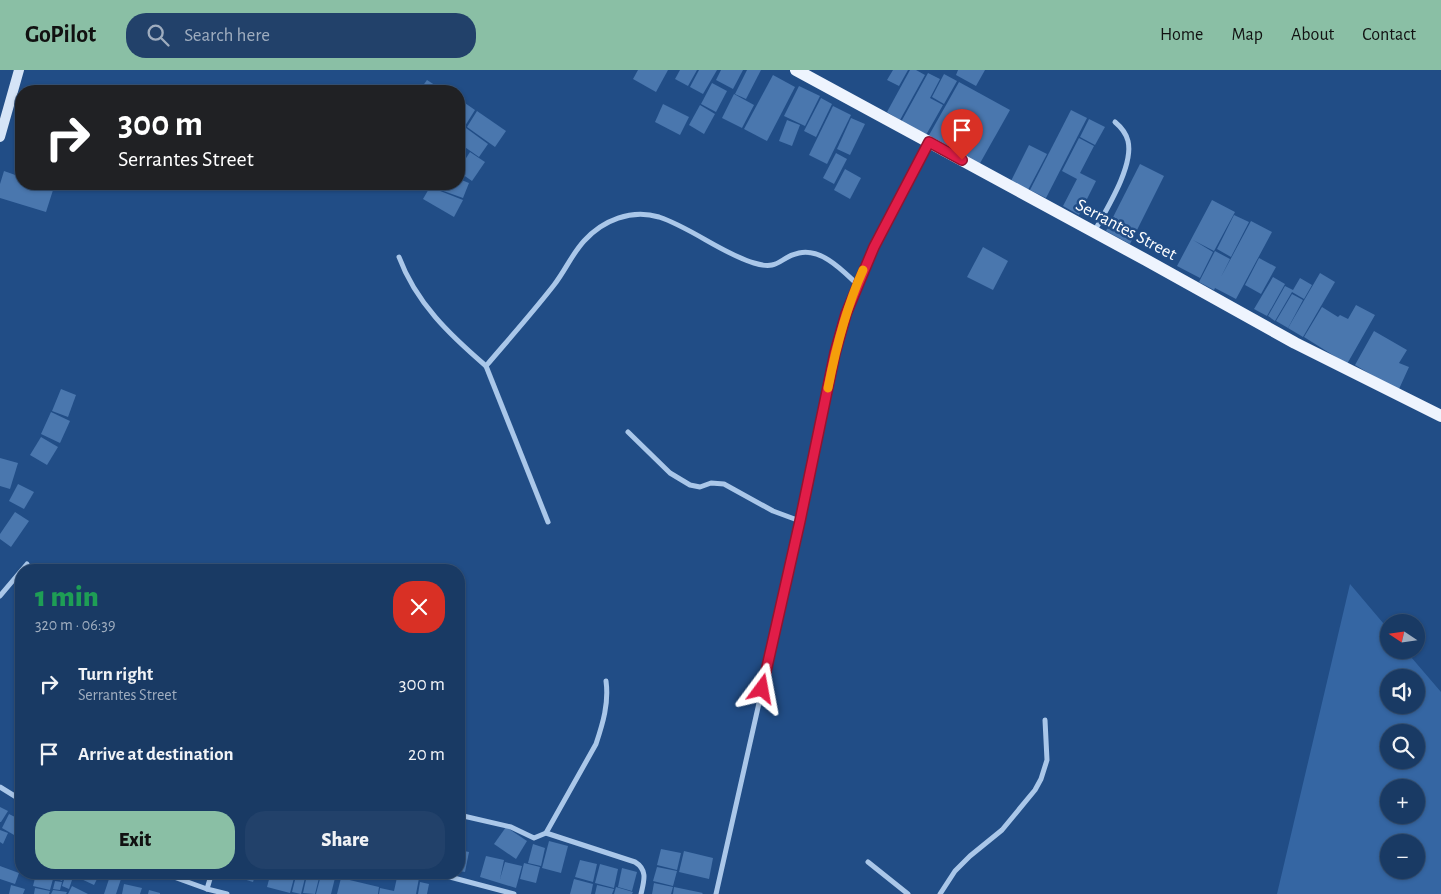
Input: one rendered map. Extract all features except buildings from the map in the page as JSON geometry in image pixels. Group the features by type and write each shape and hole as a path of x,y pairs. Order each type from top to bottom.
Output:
{"main road":[{"name":"Serrantes Street","path":"796,70 1295,343 1441,416"}],"street":[{"path":"0,137 19,70"},
{"path":"1094,233 1123,176 1127,160 1128,141 1123,131 1115,122"},
{"path":"716,894 800,521 835,353 846,314 874,247 929,142"},
{"path":"486,366 554,284 584,241 604,224 633,213 675,223 740,258 761,265 774,265 799,252 822,256 835,264 857,284"},
{"path":"399,257 405,274 425,306 458,341 486,366 548,522"},
{"path":"628,432 670,473 690,486 700,487 711,483 724,484 773,511 800,521"},
{"path":"0,596 15,577"},
{"path":"465,816 511,827 534,838 546,833 596,744 608,702 606,681"},
{"path":"940,894 955,872 970,856 1002,830 1035,790 1041,779 1046,760 1045,720"},
{"path":"0,787 15,796"},
{"path":"546,833 640,865 644,874 641,894"},
{"path":"868,862 908,894"},
{"path":"179,879 227,894"},
{"path":"207,889 210,879"},
{"path":"457,879 514,894"}],"shaded area":[{"path":"1350,584 1380,619 1380,659 1413,659 1421,669 1380,669 1380,714 1425,714 1425,673 1441,692 1441,894 1277,894"}],"slow traffic":[{"path":"828,388 846,314 863,270"}],"route":[{"path":"762,689 835,353 857,284 874,247 929,142 962,160"}]}
